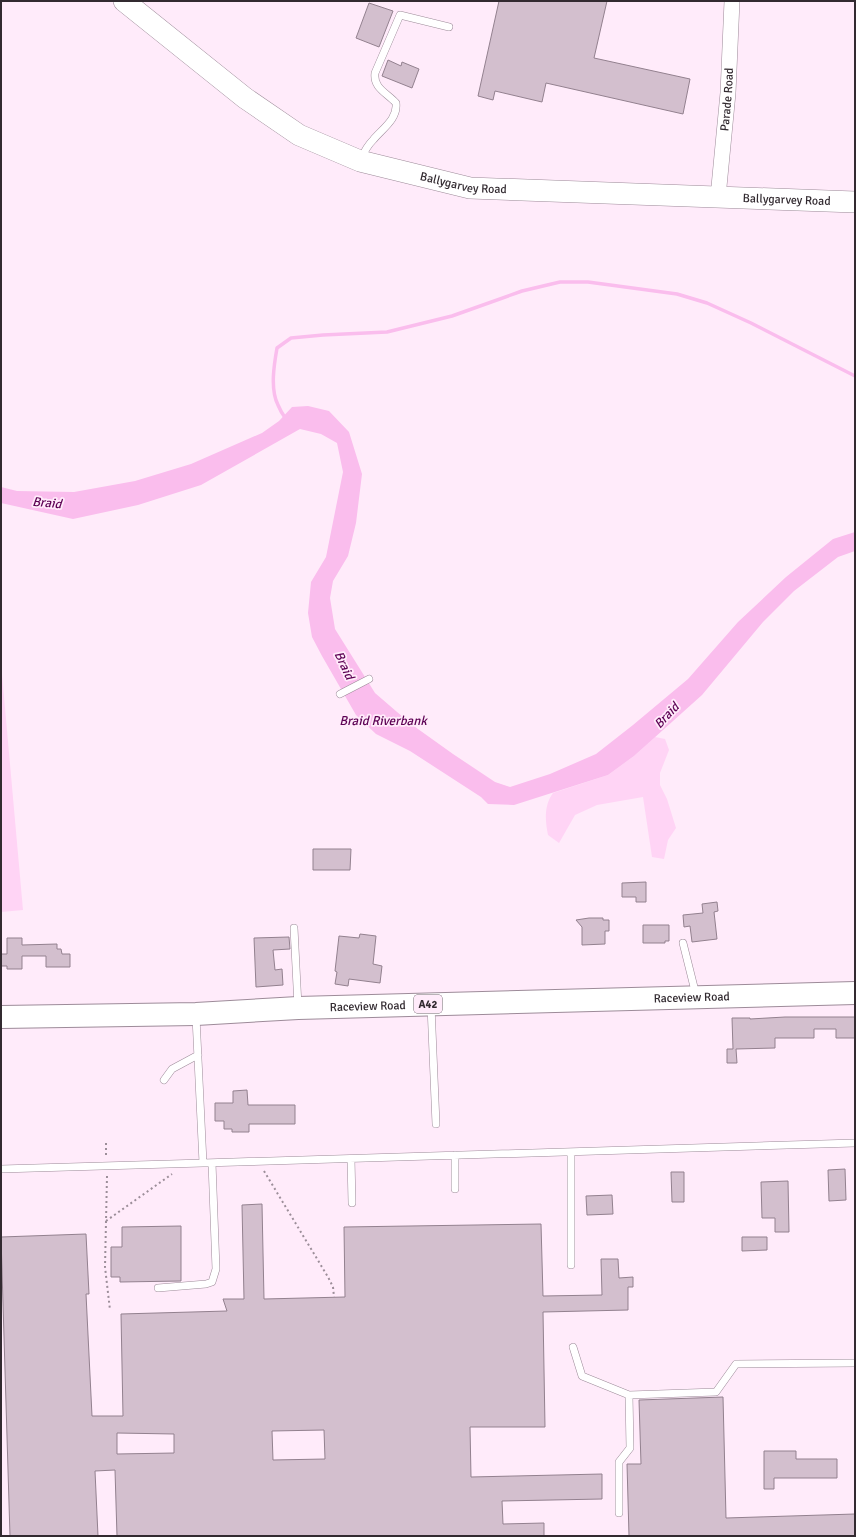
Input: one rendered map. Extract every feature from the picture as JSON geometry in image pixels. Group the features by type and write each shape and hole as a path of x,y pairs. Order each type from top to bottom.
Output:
{"main road":[{"name":"Raceview Road","path":"1,1017 196,1014 298,1008 855,993"}],"street":[{"name":"Ballygarvey Road","path":"124,1 245,98 299,135 360,161 470,188 855,202"},
{"name":"Parade Road","path":"718,197 728,93 732,1"}],"lane":[{"path":"360,161 372,141 391,121 397,108 396,103 376,85 374,80 375,73 400,15 449,27"},
{"path":"340,694 369,679"},
{"path":"294,928 298,1008"},
{"path":"683,943 696,997"},
{"path":"431,1004 436,1124"},
{"path":"196,1014 203,1163"},
{"path":"164,1080 172,1069 198,1055"},
{"path":"1,1169 855,1143"},
{"path":"571,1152 571,1265"},
{"path":"455,1156 455,1189"},
{"path":"352,1159 352,1202"},
{"path":"158,1288 206,1284 212,1282 216,1270 212,1163"},
{"path":"573,1348 582,1376 629,1395 716,1392 736,1364 855,1363"},
{"path":"619,1513 619,1462 630,1448 629,1395"}],"path":[{"path":"106,1142 105,1267 110,1310"},
{"path":"263,1169 333,1287 334,1297"},
{"path":"106,1221 164,1178 175,1172"}],"shaded area":[{"path":"1,663 23,910 1,912"},
{"path":"655,737 665,739 669,750 660,773 660,785 667,799 676,828 668,840 664,859 652,857 643,797 597,805 575,815 559,843 548,835 546,813 548,803 553,793 608,775 634,756"}],"water":[{"name":"Braid Riverbank","path":"308,406 329,411 349,432 362,474 356,523 348,556 333,581 330,598 335,629 375,693 411,724 453,754 495,782 510,787 550,774 596,754 688,679 738,622 786,577 833,539 855,532 855,551 838,557 794,591 763,622 702,695 634,756 608,775 514,805 488,804 481,797 410,751 376,734 356,715 312,637 308,613 311,582 326,557 343,472 337,443 321,434 300,429 201,485 138,505 73,519 1,503 1,487 17,491 74,492 135,481 191,464 262,433 279,421 292,407"}],"building":[{"path":"499,1 607,1 594,58 690,79 683,114 546,83 542,102 495,91 493,100 478,96"},
{"path":"369,3 393,11 379,47 356,38"},
{"path":"388,60 401,66 402,62 419,69 412,88 382,76"},
{"path":"313,849 351,849 350,870 313,870"},
{"path":"646,882 646,902 636,902 636,897 622,897 622,883"},
{"path":"717,902 718,911 714,912 717,939 692,942 690,926 684,927 683,915 703,913 702,904"},
{"path":"603,918 603,920 609,920 609,931 605,931 605,944 582,945 582,927 576,920"},
{"path":"643,925 669,925 669,941 665,941 665,943 643,943"},
{"path":"360,934 376,936 373,964 382,966 380,983 349,979 348,986 335,984 339,936 359,938"},
{"path":"289,937 290,949 273,950 275,970 282,969 283,985 256,987 254,938"},
{"path":"7,938 22,938 22,945 57,944 57,949 61,949 62,954 70,954 70,967 46,967 46,956 22,956 22,969 7,969 7,966 1,966 1,954 7,954"},
{"path":"785,1017 855,1017 855,1038 836,1038 836,1029 814,1029 814,1038 775,1038 775,1048 736,1049 737,1063 727,1063 727,1049 733,1049 732,1018 750,1019"},
{"path":"247,1090 248,1105 295,1105 295,1124 249,1124 249,1132 232,1132 232,1129 224,1129 224,1121 215,1121 215,1103 233,1103 233,1091"},
{"path":"845,1169 846,1200 829,1201 828,1170"},
{"path":"671,1172 684,1172 684,1202 672,1202"},
{"path":"788,1181 789,1232 775,1232 775,1218 762,1218 761,1182"},
{"path":"612,1195 613,1214 587,1215 586,1196"},
{"path":"262,1204 264,1299 345,1297 344,1227 541,1224 543,1296 602,1295 601,1259 618,1259 619,1278 633,1277 633,1287 628,1287 628,1310 543,1312 545,1427 470,1427 471,1477 602,1474 602,1499 502,1501 503,1524 544,1523 544,1536 117,1536 115,1470 95,1471 98,1536 10,1536 1,1237 86,1234 89,1294 86,1294 92,1416 123,1416 121,1314 227,1311 223,1299 244,1299 242,1205","holes":["324,1430 325,1459 273,1460 272,1431","117,1433 174,1434 174,1453 117,1454"]},
{"path":"181,1226 181,1281 120,1282 120,1277 111,1277 111,1247 122,1247 122,1227"},
{"path":"742,1237 767,1237 767,1250 742,1251"},
{"path":"723,1397 726,1518 855,1514 855,1536 629,1536 627,1464 641,1464 639,1400"},
{"path":"764,1451 796,1451 796,1459 837,1459 837,1478 774,1478 774,1489 764,1489"}],"waterway":[{"path":"286,419 276,399 273,377 277,348 291,338 387,332 452,316 522,291 560,282 588,282 677,294 707,303 751,323 855,376"}],"water label":[{"name":"Braid","path":"47,502"},
{"name":"Braid","path":"345,665"},
{"name":"Braid","path":"666,715"}]}
